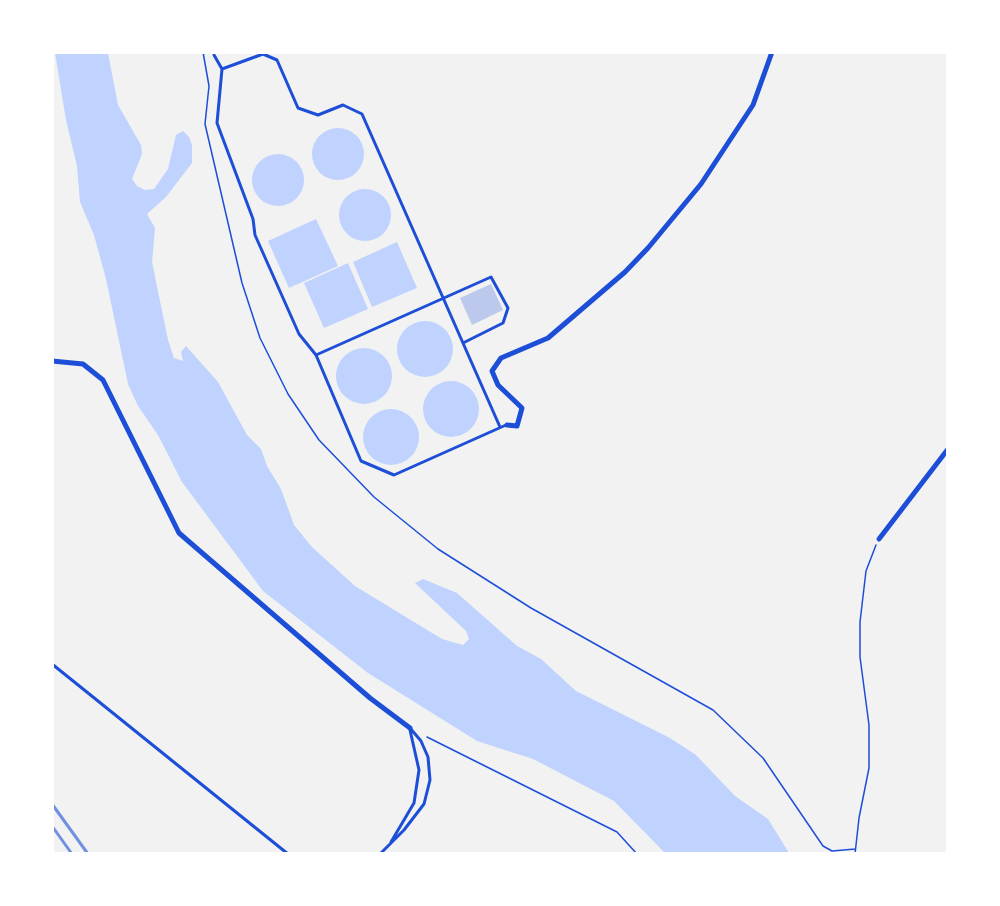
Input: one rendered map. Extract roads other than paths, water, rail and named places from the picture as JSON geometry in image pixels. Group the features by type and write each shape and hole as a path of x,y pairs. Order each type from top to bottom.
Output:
{"street":[{"path":"503,426 517,426 522,408 498,385 492,371 501,358 548,338 625,272 648,248 700,184 753,105 772,52"},
{"path":"52,361 83,364 104,380 179,533 410,728"},
{"path":"879,539 948,449"}],"lane":[{"path":"214,55 222,69 217,123 253,219 255,235 299,334 316,355 361,461 394,475 503,426 463,343 362,114 343,105 318,115 298,108 277,60 263,54 222,69"},
{"path":"316,355 491,277 508,308 502,323 463,343"},
{"path":"52,664 288,854"},
{"path":"388,846 414,802 419,770 410,728"},
{"path":"382,854 424,804 430,780 428,757 421,741 410,728"}],"water":[{"path":"55,53 108,53 118,105 141,145 142,154 132,179 137,186 145,190 154,189 168,169 176,135 183,131 189,137 192,145 192,163 166,197 147,214 155,228 152,262 168,340 174,358 183,361 181,352 186,346 218,382 247,435 261,449 267,466 281,489 294,525 312,547 355,586 442,639 463,645 469,639 466,631 415,583 423,579 457,593 517,646 541,659 576,691 670,738 696,755 735,796 768,819 789,853 665,853 614,801 533,759 477,741 368,673 263,591 182,482 158,435 138,406 128,384 106,279 94,235 80,202 77,166 66,120"},
{"path":"338,128 348,130 356,136 362,144 364,154 362,164 356,172 348,178 338,180 328,178 320,172 314,164 312,154 314,144 320,136 328,130"},
{"path":"278,154 288,156 296,162 302,170 304,180 302,190 296,198 288,204 278,206 268,204 260,198 254,190 252,180 254,170 260,162 268,156"},
{"path":"365,189 375,191 383,197 389,205 391,215 389,225 383,233 375,239 365,241 355,239 347,233 341,225 339,215 341,205 347,197 355,191"},
{"path":"316,219 338,266 289,288 268,241"},
{"path":"397,242 417,288 372,307 353,262"},
{"path":"348,263 368,309 324,328 304,283"},
{"path":"420,321 430,321 445,329 451,338 453,349 451,360 445,369 430,377 420,377 409,372 402,365 397,354 397,344 402,333 409,326"},
{"path":"359,348 369,348 384,356 390,365 392,376 390,387 384,396 369,404 359,404 348,399 341,392 336,381 336,371 341,360 348,353"},
{"path":"446,381 456,381 471,389 477,398 479,409 477,420 471,429 456,437 446,437 435,432 428,425 423,414 423,404 428,393 435,386"},
{"path":"386,409 396,409 411,417 417,426 419,437 417,448 411,457 396,465 386,465 375,460 368,453 363,442 363,432 368,421 375,414"}],"railway":[{"path":"52,804 88,854"},
{"path":"52,826 72,854"}]}
